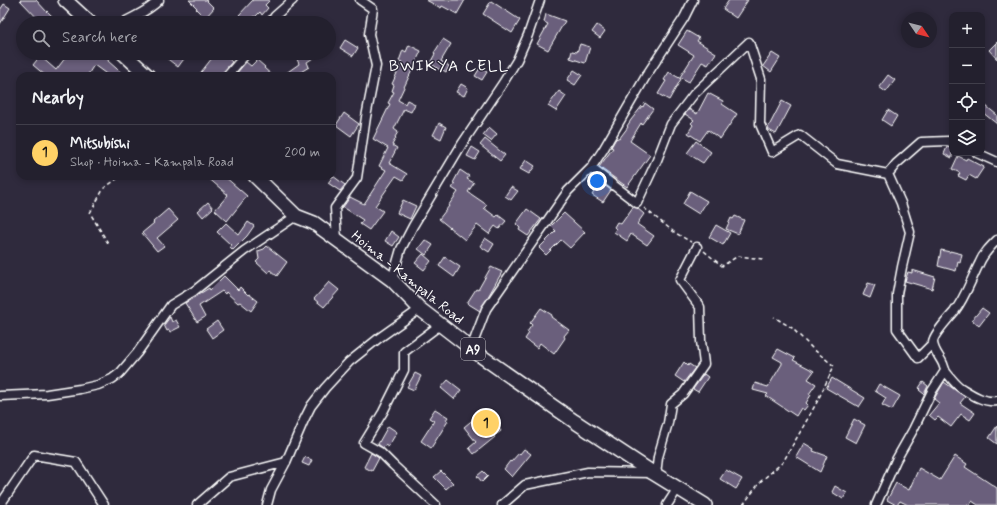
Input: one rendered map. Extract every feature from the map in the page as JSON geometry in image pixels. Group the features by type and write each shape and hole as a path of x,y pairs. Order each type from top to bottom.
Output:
{"main road":[{"path":"65,0 82,16"},
{"path":"131,60 144,72"},
{"name":"Hoima - Kampala Road","path":"259,180 296,216 314,223 392,280 420,309 440,325 574,421 654,474 706,505"}],"street":[{"path":"136,16 147,10 159,0"},
{"path":"275,16 293,0"},
{"path":"337,240 335,208 357,178 366,117 376,66 369,34 373,9 360,0"},
{"path":"392,280 401,249 413,226 462,144 517,60 528,35 540,0"},
{"path":"471,347 486,309 568,191 591,168 646,76 684,18 693,0"},
{"path":"591,168 636,202 657,160 671,124 694,94 749,42 761,79 760,124 772,152 800,135 837,164 888,174"},
{"path":"230,72 241,60"},
{"path":"888,174 896,164 921,142 949,142"},
{"path":"984,156 997,162"},
{"path":"888,174 901,203 910,232 897,294 897,329 918,358 933,343"},
{"path":"0,396 47,394 98,385 112,378 120,373 137,353 171,305 194,291 244,251 296,216"},
{"path":"997,240 985,253 960,302 934,336 933,343 945,371 958,386 970,394 985,400 993,402 997,401"},
{"path":"502,505 525,485 588,472 654,474 668,423 671,404 683,394 704,364 701,341 700,307 680,280 697,247"},
{"path":"266,505 270,490 286,462 311,406 325,388 348,362 420,309"},
{"path":"436,505 380,452 364,443 383,412 404,370 404,352 440,325"},
{"path":"876,505 896,460 932,391 945,371"},
{"path":"0,505 34,455 76,462 104,505"},
{"path":"197,505 229,477 286,462"},
{"path":"667,505 678,488"}],"path":[{"path":"108,243 90,213 104,188 115,180"},
{"path":"743,505 760,482 783,462 814,408 834,366 812,348 792,328 774,317"}],"building":[{"path":"20,0 36,0 52,16 35,16"},
{"path":"189,0 206,0 214,8 207,16 203,16 196,9 197,8"},
{"path":"253,0 270,0 265,5 268,8 262,15 260,12 256,16 239,15"},
{"path":"426,0 465,0 457,14"},
{"path":"729,0 748,0 736,18 723,9"},
{"path":"491,1 520,20 512,33 483,14"},
{"path":"4,4 10,8 0,24 0,10"},
{"path":"546,14 565,21 548,50 537,44 548,24 544,22"},
{"path":"597,25 605,31 600,38 592,32"},
{"path":"687,31 699,38 697,41 716,53 708,65 702,62 689,82 680,77 694,55 678,45"},
{"path":"443,39 451,44 441,61 449,66 446,72 430,63 435,54 434,53"},
{"path":"345,40 358,48 353,56 340,48"},
{"path":"997,42 997,59 989,50"},
{"path":"580,44 590,47 585,63 570,58 572,51 577,52"},
{"path":"409,45 421,51 398,100 405,104 407,100 415,104 411,112 404,109 394,129 398,132 392,145 397,148 389,163 407,174 403,180 396,176 375,206 383,211 369,230 360,224 363,220 343,207 350,197 364,204 386,170 379,166 388,148 373,139 390,104 388,103 394,92 392,91 394,85 392,84 402,62 399,61 403,50 406,52"},
{"path":"772,53 780,58 771,72 763,66"},
{"path":"37,60 45,60 56,70 64,60 108,60 120,72 104,72 94,65 90,72 41,72 33,65"},
{"path":"169,60 183,60 178,67"},
{"path":"211,60 230,60 232,62 223,72 201,72"},
{"path":"257,60 268,72 238,72 246,62 251,66"},
{"path":"297,60 310,60 307,62 309,67 301,72 288,72 299,64"},
{"path":"480,68 487,72 482,80 475,76"},
{"path":"574,70 582,75 575,85 567,80"},
{"path":"669,72 681,79 669,100 658,94 666,81 664,80"},
{"path":"888,75 895,80 886,92 879,87"},
{"path":"461,84 468,88 464,96 456,92"},
{"path":"559,91 566,96 556,111 548,106"},
{"path":"708,93 723,101 722,104 737,114 720,139 708,130 700,141 688,133 693,125 691,123 694,120 685,114 689,109 697,114"},
{"path":"782,101 791,106 776,134 768,128"},
{"path":"645,103 653,109 642,124 641,123 630,141 650,155 627,187 599,167 613,148 611,147 615,140 617,138 619,139 628,127 627,126 631,120"},
{"path":"986,106 997,115 997,124 985,114"},
{"path":"888,110 897,116 891,126 882,120"},
{"path":"344,113 359,124 351,136 336,125"},
{"path":"439,123 446,127 441,139 433,135"},
{"path":"489,127 497,134 491,141 483,135"},
{"path":"485,139 505,155 500,161 480,145"},
{"path":"696,141 711,152 703,163 687,153"},
{"path":"472,147 480,152 475,160 467,156"},
{"path":"947,147 949,147 949,156 952,156 952,158 944,154"},
{"path":"958,156 966,160 967,158 984,167 976,179 969,175 966,180 958,176 960,173 952,169"},
{"path":"526,160 535,166 529,174 520,169"},
{"path":"460,170 469,176 467,179 474,183 468,192 487,205 484,208 496,217 498,215 506,221 499,229 495,226 489,234 477,225 465,240 439,219 458,192 452,188"},
{"path":"336,178 345,185 340,191 328,183 330,180 336,180"},
{"path":"211,180 229,180 247,196 227,221 215,210 228,195"},
{"path":"600,182 611,190 603,202 592,195"},
{"path":"511,187 518,191 511,200 505,196"},
{"path":"690,191 707,201 699,214 683,204"},
{"path":"403,200 416,206 410,219 397,213"},
{"path":"208,202 213,208 203,217 198,211"},
{"path":"633,207 637,208 644,214 637,224 654,236 647,245 631,234 627,241 614,232 616,229 614,227 617,222 621,224"},
{"path":"168,209 178,220 157,238 164,246 157,251 142,233"},
{"path":"527,209 541,219 528,236 519,230 520,228 516,224"},
{"path":"564,213 585,232 570,248 561,240 546,255 539,248 556,231 551,226"},
{"path":"735,216 744,220 738,234 726,229 731,218 733,219"},
{"path":"248,222 254,226 247,236 233,250 230,247 231,245 217,232 226,223 239,235"},
{"path":"716,225 730,233 723,245 709,237"},
{"path":"391,231 399,237 393,246 385,241"},
{"path":"485,238 494,244 489,252 480,246"},
{"path":"425,240 433,245 426,255 418,249"},
{"path":"267,246 287,262 277,276 270,270 268,273 256,262 259,259 258,251"},
{"path":"941,250 962,254 956,271 938,266"},
{"path":"423,254 431,261 424,270 415,263"},
{"path":"445,257 460,267 454,277 439,266"},
{"path":"491,267 502,272 480,311 467,303 476,289 478,290"},
{"path":"912,270 935,277 932,289 905,281 908,272 912,273"},
{"path":"224,276 238,290 240,287 248,295 249,294 258,301 251,311 240,302 238,303 226,292 225,294 222,291 199,306 205,317 197,322 185,303 209,288 210,290"},
{"path":"329,282 339,290 324,307 314,299"},
{"path":"868,283 875,285 870,298 863,295"},
{"path":"541,308 552,315 551,317 569,330 554,354 540,343 537,348 525,339 529,333 527,332 532,325 530,323"},
{"path":"982,308 989,313 979,326 972,320"},
{"path":"170,317 172,322 176,320 180,327 170,332 169,330 167,331 164,325"},
{"path":"217,321 223,330 212,338 206,329"},
{"path":"778,349 795,358 793,360 814,371 808,379 816,384 809,394 811,395 806,403 808,405 804,410 801,408 796,416 766,396 768,394 753,390 755,383 768,387 782,364 782,362 773,357"},
{"path":"684,362 688,366 689,364 695,368 684,382 675,376"},
{"path":"415,373 421,376 414,390 407,387"},
{"path":"704,374 708,377 698,392 693,389"},
{"path":"832,378 865,398 859,407 826,388"},
{"path":"448,380 461,390 454,399 441,388"},
{"path":"923,382 928,386 924,394 919,390"},
{"path":"944,382 965,397 960,403 975,413 970,420 961,414 951,427 938,417 935,420 929,415 939,403 934,399"},
{"path":"879,384 900,396 892,410 882,405 886,398 875,391"},
{"path":"435,409 448,417 446,420 448,421 431,448 421,441 434,421 429,418"},
{"path":"481,413 493,428 497,425 501,431 474,454 469,448 476,442 464,427"},
{"path":"854,419 865,425 856,443 845,437"},
{"path":"388,426 397,432 388,447 385,445 383,448 378,444"},
{"path":"997,426 997,444 989,438"},
{"path":"804,443 814,449 813,451 827,456 820,472 796,457"},
{"path":"524,449 531,454 512,477 504,469 510,461 511,462"},
{"path":"371,453 379,458 372,471 364,467"},
{"path":"955,456 967,464 965,467 997,488 997,505 978,505 972,501 970,505 908,505 900,501 896,505 887,500 896,483 909,490 919,468 940,480"},
{"path":"305,457 312,460 309,466 302,463"},
{"path":"726,470 742,479 736,489 720,479"},
{"path":"441,471 453,483 446,489 434,477"},
{"path":"483,471 488,476 482,482 477,476"},
{"path":"835,486 847,493 843,499 832,492"}],"place":[{"name":"Mitsubishi","path":"486,423"}],"district":[{"name":"BWIKYA CELL","path":"449,65"}]}
